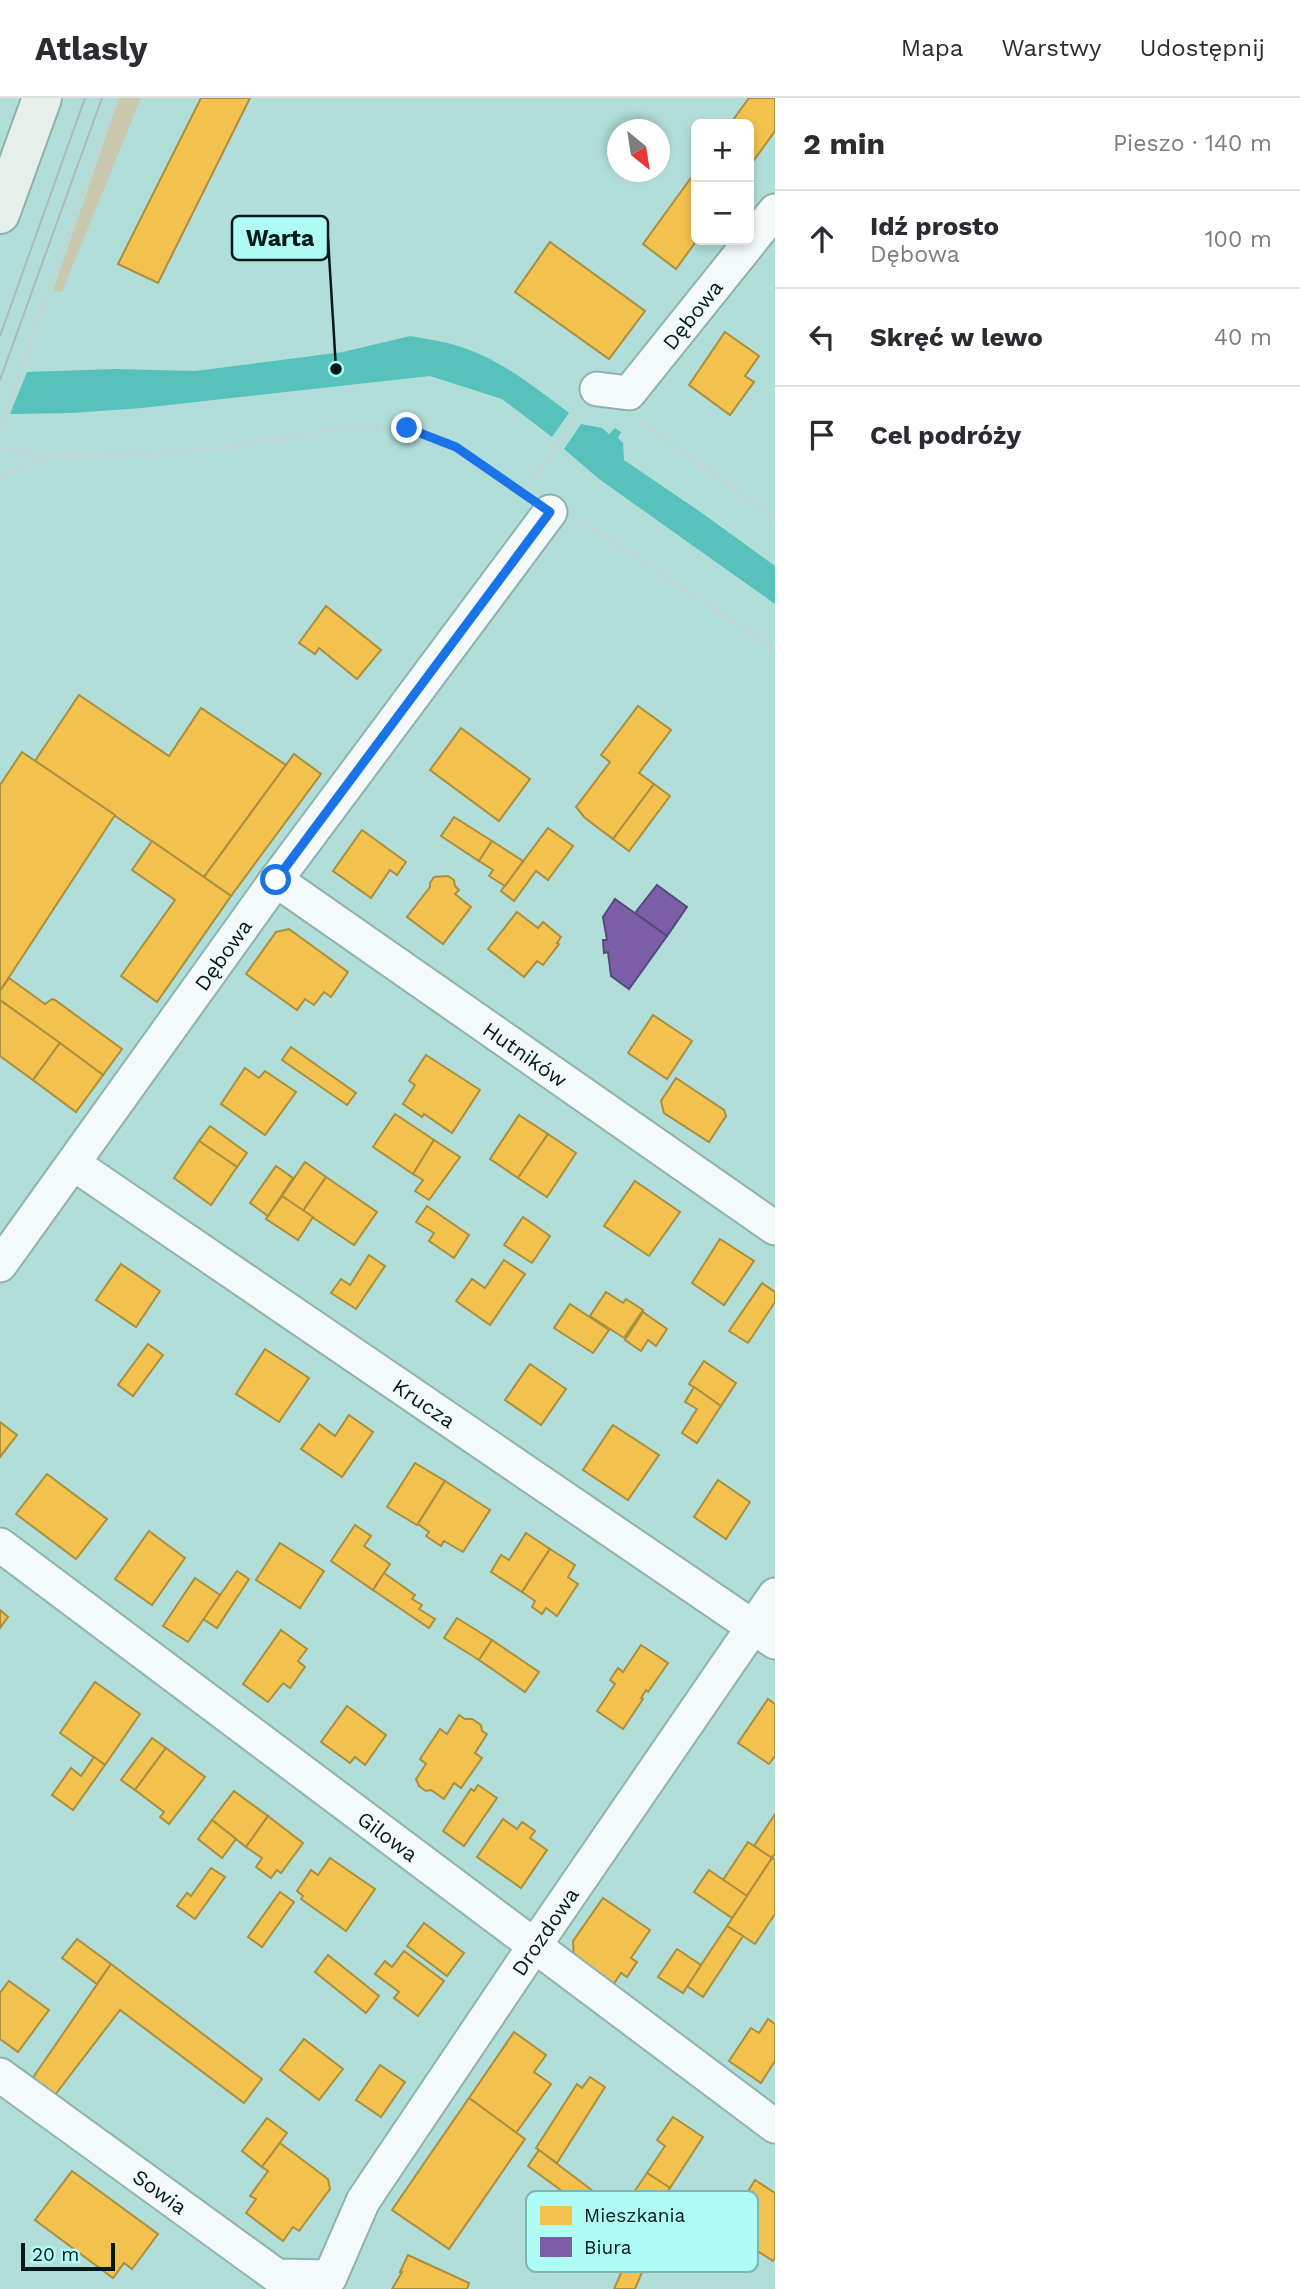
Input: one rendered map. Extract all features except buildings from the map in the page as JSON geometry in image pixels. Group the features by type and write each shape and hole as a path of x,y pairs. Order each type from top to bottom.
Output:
{"street":[{"path":"0,214 42,98"},
{"name":"Dębowa","path":"597,389 629,393 775,211"},
{"name":"Dębowa","path":"0,1265 276,880 550,512"},
{"name":"Hutników","path":"276,880 775,1228"},
{"name":"Krucza","path":"74,1164 764,1634"},
{"name":"Gilowa","path":"0,1545 775,2126"},
{"name":"Drozdowa","path":"333,2283 363,2201 535,1945 764,1634 775,1595"},
{"name":"Sowia","path":"0,2075 278,2276 333,2283"}],"path":[{"path":"0,427 116,98"},
{"path":"530,482 597,389"},
{"path":"641,421 775,519"},
{"path":"0,447 47,457 177,452 237,446 330,429 407,428 456,447 550,512 590,527 775,649"},
{"path":"0,476 47,457"}],"green space":[{"path":"119,98 141,98 62,292 53,291"}],"water":[{"path":"410,336 452,344 488,358 569,413 552,437 502,399 430,376 142,408 10,414 27,372 115,369 195,371 343,352"},
{"path":"581,424 602,428 609,434 615,428 621,432 618,438 623,443 624,460 775,566 775,604 599,479 564,449"}],"tram line":[{"path":"0,336 85,98"},
{"path":"0,380 102,98"}],"place":[{"name":"Warta","path":"336,369"}],"route":[{"path":"276,880 550,512 456,447 407,428"}]}
